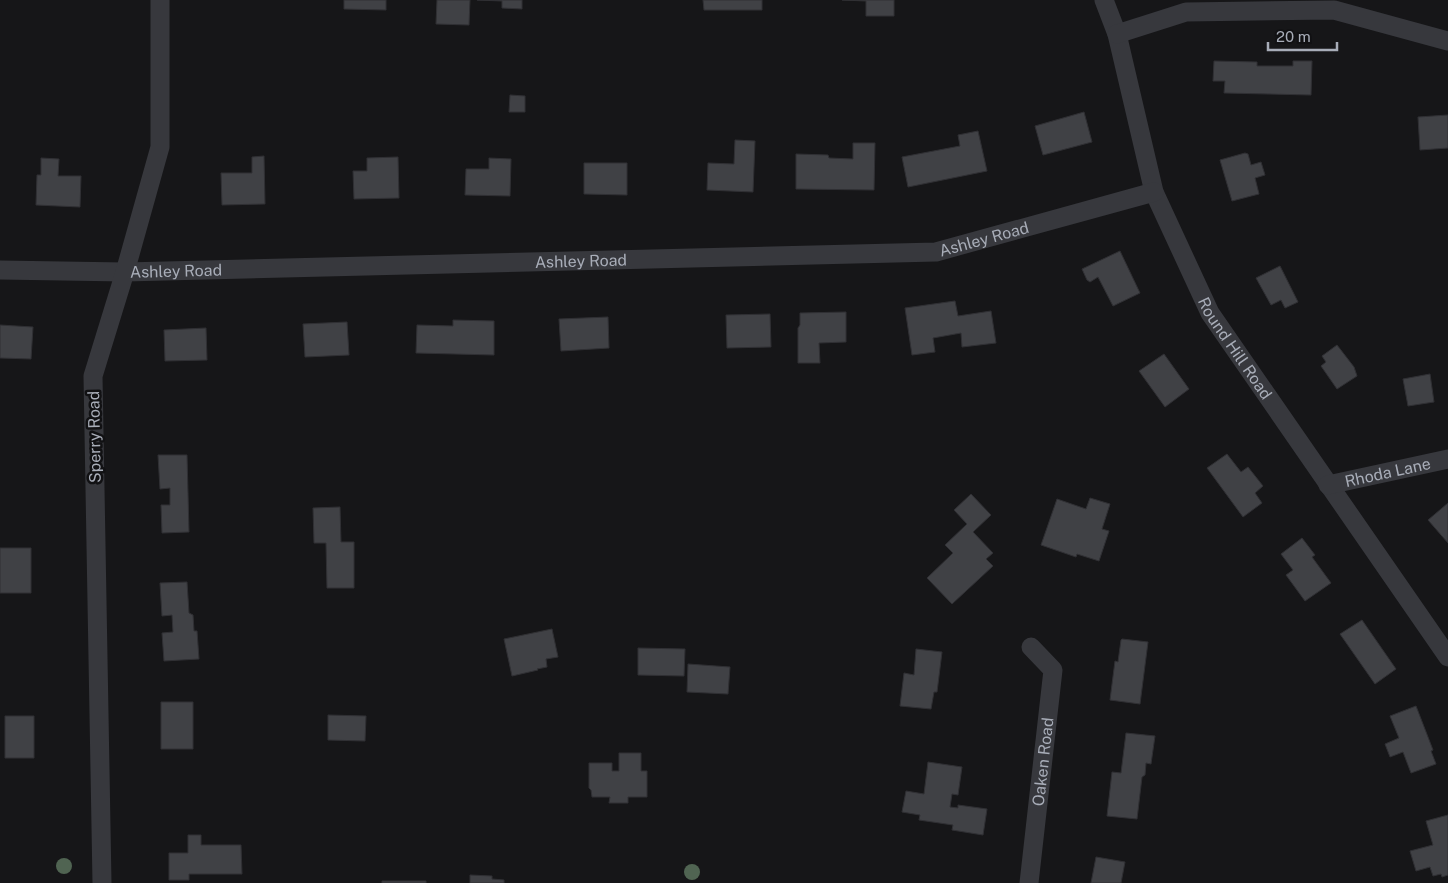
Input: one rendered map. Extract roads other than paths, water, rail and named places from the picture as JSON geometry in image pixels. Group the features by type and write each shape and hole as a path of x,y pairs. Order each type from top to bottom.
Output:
{"street":[{"name":"Sperry Road","path":"102,883 93,376 125,272 160,147 160,0"},
{"name":"Round Hill Road","path":"1104,0 1117,34 1154,192 1210,313 1448,657"},
{"path":"1117,34 1186,12 1334,10 1448,40"},
{"name":"Ashley Road","path":"0,270 125,272 936,252 1154,192"},
{"name":"Rhoda Lane","path":"1328,485 1448,458"},
{"name":"Oaken Road","path":"1029,883 1053,670 1031,647"}]}
